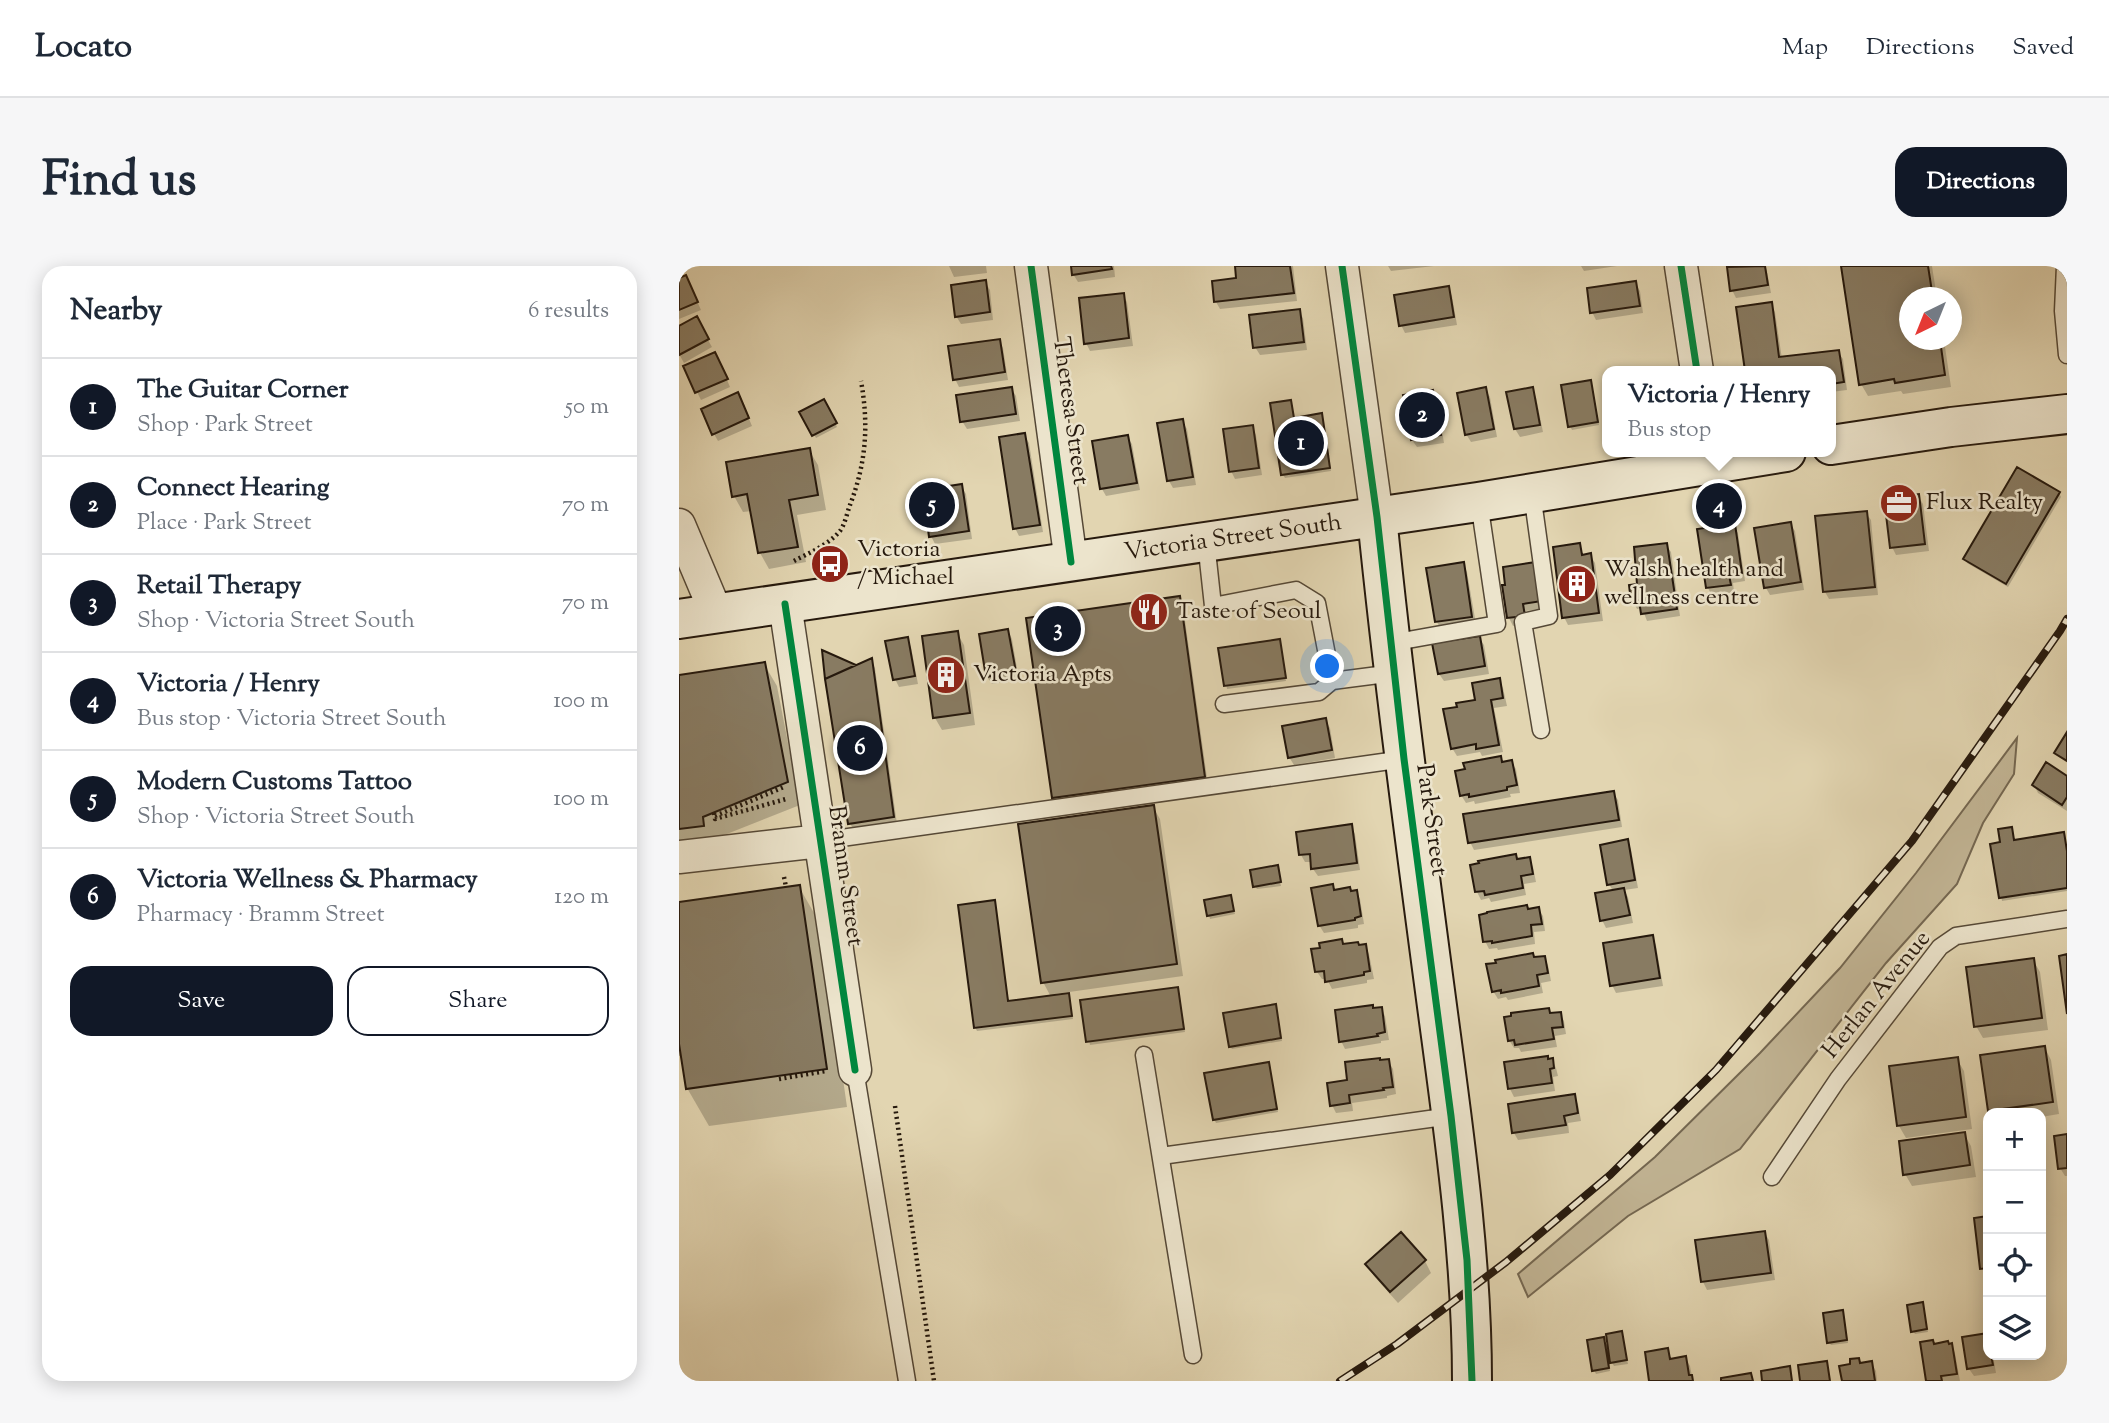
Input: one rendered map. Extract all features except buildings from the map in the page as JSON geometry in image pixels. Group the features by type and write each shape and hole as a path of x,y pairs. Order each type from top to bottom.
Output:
{"main road":[{"path":"1836,444 1951,427 2067,414"},
{"name":"Victoria Street South","path":"679,619 1478,502 1710,457"},
{"name":"Park Street","path":"1377,517 1404,759 1467,1260 1472,1381"}],"street":[{"name":"Theresa Street","path":"1031,266 1071,562"},
{"name":"Park Street","path":"1342,266 1377,517"},
{"path":"1681,266 1696,366"},
{"path":"679,525 717,615"},
{"name":"Bramm Street","path":"785,604 820,841 845,1070"},
{"path":"679,858 820,841"}],"lane":[{"path":"2065,266 2063,312 2067,355"},
{"path":"1224,704 1319,692 1332,681 1392,658 1497,624 1549,617 1532,493"},
{"path":"1478,502 1497,624"},
{"path":"1206,542 1213,606 1296,590 1317,603 1332,681"},
{"path":"1523,622 1541,730"},
{"path":"820,841 1404,759"},
{"name":"Herlan Avenue","path":"1772,1177 1838,1079 1940,947 1957,936 2067,919"},
{"path":"1144,1055 1192,1355"},
{"path":"845,1070 907,1381"},
{"path":"1161,1156 1451,1116"}],"path":[{"path":"794,561 822,545 840,530 854,494 865,452 865,406 861,382"},
{"path":"791,784 714,815 715,819 794,797"},
{"path":"784,877 786,887"},
{"path":"779,1079 845,1070"},
{"path":"895,1106 934,1381"}],"shaded area":[{"path":"2017,738 2014,774 1983,823 1957,884 1886,963 1740,1149 1628,1216 1528,1297 1518,1274 1655,1157 1760,1053 1840,968 1916,873"}],"railway":[{"path":"1340,1381 1397,1344 1506,1262 1610,1175 1716,1070 1912,841 2067,619"}],"cycle path":[{"path":"1031,266 1071,562"},
{"path":"1342,266 1377,517 1404,759 1451,1116 1467,1260 1472,1381"},
{"path":"1681,266 1696,366"},
{"path":"785,604 855,1070"}],"place":[{"name":"Connect Hearing","path":"1422,415"},
{"name":"The Guitar Corner","path":"1301,443"},
{"name":"Flux Realty","path":"1899,503"},
{"name":"Modern Customs Tattoo","path":"932,505"},
{"name":"Victoria / Henry","path":"1719,506"},
{"name":"Victoria / Michael","path":"830,564"},
{"name":"Walsh health and wellness centre","path":"1577,584"},
{"name":"Taste of Seoul","path":"1149,612"},
{"name":"Retail Therapy","path":"1058,629"},
{"name":"Victoria Apts","path":"946,675"},
{"name":"Victoria Wellness & Pharmacy","path":"860,748"}]}
